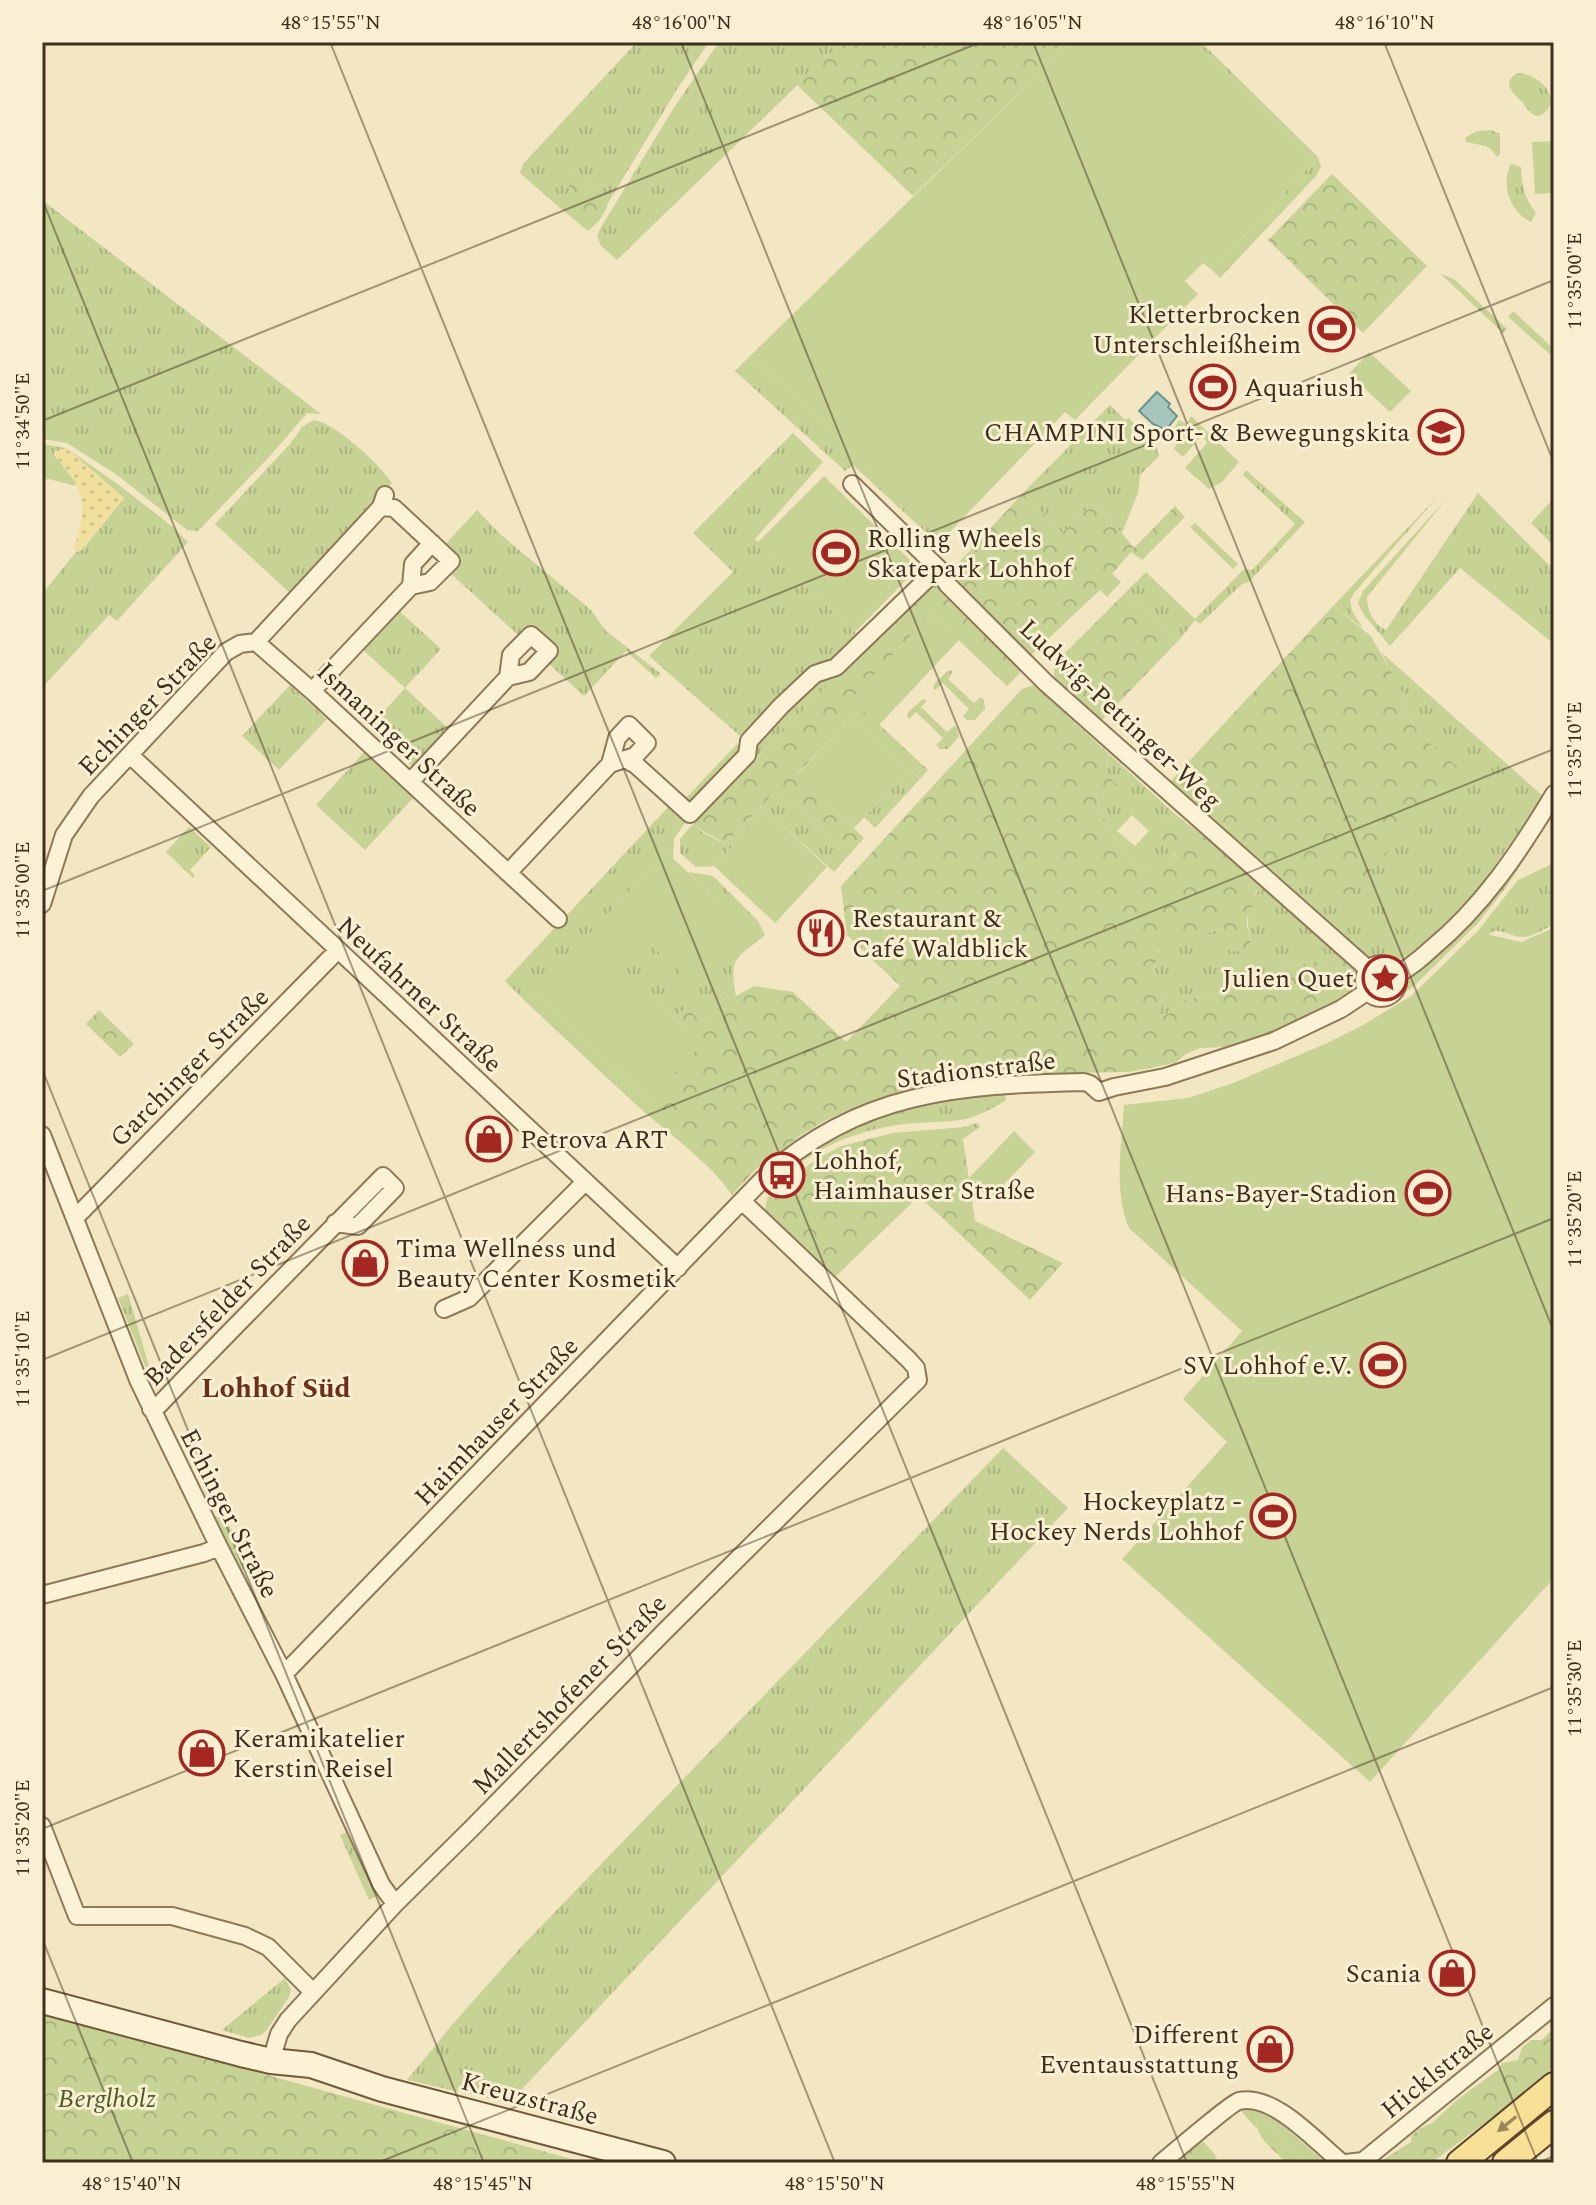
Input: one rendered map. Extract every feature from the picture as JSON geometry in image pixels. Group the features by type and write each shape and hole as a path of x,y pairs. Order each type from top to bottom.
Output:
{"main road":[{"name":"Kreuzstraße","path":"42,2001 271,2061 307,2079 382,2089 663,2163"},
{"path":"1460,2163 1554,2086"},
{"path":"1506,2163 1554,2124"}],"street":[{"name":"Ludwig-Pettinger-Weg","path":"852,484 940,570 947,584 1046,683 1369,970"},
{"name":"Echinger Straße","path":"42,904 64,835 91,796 226,652 240,644 256,642 383,501 432,543"},
{"path":"312,691 411,586 430,582 451,561 432,543 413,564 411,586"},
{"path":"508,873 618,761 636,765 690,814 747,755 749,741 781,706 815,674 836,667 940,570"},
{"name":"Ismaninger Straße","path":"256,642 558,919"},
{"path":"410,782 508,677"},
{"name":"Neufahrner Straße","path":"130,755 678,1268"},
{"name":"Stadionstraße","path":"742,1201 768,1175 814,1139 850,1119 885,1105 949,1091 1019,1083 1084,1082 1099,1092 1165,1077 1274,1041 1341,1009 1368,991 1379,998 1391,995 1396,988 1396,975 1420,959 1472,911 1525,842 1554,794"},
{"name":"Garchinger Straße","path":"75,1218 338,950"},
{"path":"1368,991 1365,978 1373,966 1384,965 1396,975"},
{"name":"Echinger Straße","path":"42,1135 151,1409 284,1674 381,1884 395,1904"},
{"path":"444,1309 469,1298 585,1182"},
{"name":"Haimhauser Straße","path":"284,1674 742,1201"},
{"name":"Mallertshofener Straße","path":"271,2061 279,2034 288,2020 395,1904 671,1624 918,1380 918,1374 909,1360 742,1201"},
{"name":"Badersfelder Straße","path":"151,1409 159,1405 335,1223"},
{"path":"42,1595 219,1547"},
{"path":"42,1826 77,1916 172,1916 245,1936 268,1947 313,1992"},
{"name":"Hicklstraße","path":"1161,2163 1236,2101 1260,2101 1282,2113 1344,2163 1363,2161 1554,2006"}],"green space":[{"path":"637,42 709,42 608,203 601,202 585,178 577,173 573,176 569,193 556,196 553,202 520,173 523,164"},
{"path":"719,42 842,42 617,260 601,246 597,235 673,109"},
{"path":"842,42 1072,42 913,196 797,85"},
{"path":"1072,42 1195,42 1315,161 1212,270 1203,263 1185,281 1198,294 1075,420 1065,412 943,539 751,355"},
{"path":"1195,42 1201,42 1318,157 1321,167 1220,278 1212,270 1315,161"},
{"path":"1518,73 1538,81 1551,98 1546,111 1539,116 1532,114 1510,88 1510,80"},
{"path":"1491,130 1500,134 1500,154 1497,157 1486,146 1466,142 1466,137 1478,131"},
{"path":"1554,141 1554,193 1535,194 1532,142"},
{"path":"1511,164 1521,167 1524,192 1536,213 1531,222 1517,212 1509,197 1507,180"},
{"path":"577,173 585,178 601,202 608,203 600,219 588,231 553,202 556,196 569,193 569,180"},
{"path":"1332,174 1427,266 1363,333 1268,240"},
{"path":"42,200 321,414 307,413 198,531 187,530 117,475 67,443 42,439"},
{"path":"1441,274 1454,279 1507,329 1503,333"},
{"path":"1513,311 1554,349 1554,358 1508,317"},
{"path":"1369,352 1411,391 1390,412 1349,374"},
{"path":"751,355 953,548 948,553 853,465 845,471 735,371"},
{"path":"1110,405 1125,420 1129,418 1156,446 1159,456 1140,475 1138,493 1122,533 1093,504 1062,533 1023,493"},
{"path":"1191,416 1239,462 1222,482 1209,489 1185,468 1207,443 1202,435 1183,457 1174,449 1182,432 1175,427 1179,420 1187,424"},
{"path":"314,420 333,428 356,446 392,483 291,594 215,524 290,444 302,427"},
{"path":"793,433 823,462 755,539 857,637 745,738 649,656 733,572 693,533"},
{"path":"42,444 66,448 54,452 77,484 75,486 42,480"},
{"path":"66,448 119,485 188,542 117,621 109,615 42,688 42,594 124,498"},
{"path":"1246,470 1305,522 1249,582 1242,584 1200,624 1195,620 1179,640 1125,593 1146,572 1195,619 1244,569 1252,570 1295,524 1243,475"},
{"name":"Rolling Wheels Skatepark Lohhof","path":"824,476 914,564 914,572 855,632 758,542"},
{"path":"1023,493 1062,533 1093,504 1134,548 1175,506 1185,517 1142,560 1131,552 1112,574 1121,582 1107,597 1100,590 1030,656 950,575"},
{"path":"1478,493 1554,570 1554,644 1460,568 1390,646 1358,603 1363,591 1447,498 1367,597 1372,616 1386,630"},
{"path":"1440,494 1354,593 1350,601 1353,613 1363,628 1333,606"},
{"path":"1554,499 1554,546 1531,523"},
{"path":"477,510 500,534 591,610 605,630 661,674 656,678 626,651 584,696 548,663 557,653 528,626 519,636 450,573 442,548"},
{"path":"1195,523 1238,564 1233,569 1190,527"},
{"path":"939,585 1020,660 1020,673 1007,686 931,614 852,699 928,770 921,778 908,771 851,718 797,774 864,838 837,849 803,811 772,795 725,844 693,824 929,586"},
{"path":"1125,593 1179,640 1101,721 1054,677 1054,664"},
{"path":"1333,606 1371,636 1403,693 1401,705 1419,734 1461,770 1343,902 1310,885 1277,881 1168,784"},
{"path":"398,610 441,649 405,688 362,649"},
{"path":"931,614 959,640 879,725 851,699"},
{"path":"1382,653 1544,797 1479,888 1433,935 1404,958 1395,960 1384,956 1363,959 1277,881 1310,885 1460,770 1419,734 1401,705 1403,693"},
{"path":"949,670 953,672 948,679 974,703 981,697 984,700 985,709 975,720 967,720 963,716 969,709 943,683 935,690 933,688"},
{"path":"840,673 745,770 753,746 815,682"},
{"path":"290,685 327,719 279,770 242,736"},
{"path":"1034,685 1107,752 1108,776 1120,788 1102,791 1096,797 1112,834 1137,866 1163,869 1175,859 1175,854 1163,845 1158,831 1175,814 1264,884 1255,893 1255,904 1247,918 1251,942 1241,952 1227,950 1224,928 1200,935 1188,944 1168,933 1157,936 1155,945 1161,959 1155,963 1153,971 1161,979 1161,1014 1167,1015 1186,999 1210,996 1289,966 1343,958 1357,974 1352,990 1340,1002 1283,1030 1244,1046 1200,1048 1175,1063 1129,1072 1008,1074 908,1090 824,1121 798,1137 761,1168 759,1166 732,1195 702,1162 526,1002 534,993 649,1100 700,1045 672,1017 687,1008 698,1019 705,1020 718,1011 718,1004 726,998 754,986 793,992 846,1042 900,986 847,935 841,886 1022,689"},
{"path":"405,688 450,730 415,769 369,728"},
{"path":"923,699 927,701 921,707 947,732 954,726 957,728 959,737 948,749 940,749 936,745 943,738 916,712 909,719 907,716"},
{"path":"851,718 908,771 854,828 797,775"},
{"path":"737,744 740,747 738,760 692,803 684,800"},
{"path":"364,752 413,798 365,850 316,805"},
{"path":"1107,752 1175,814 1165,821 1175,859 1163,870 1147,865 1137,866 1107,825 1096,796 1106,781","holes":["1132,815 1149,831 1135,846 1117,831"]},
{"path":"908,771 921,778 875,828 864,817"},
{"path":"772,795 803,811 837,849 864,838 834,872 766,810 714,866 696,867 680,853 680,839 693,824 725,844"},
{"path":"671,804 687,820 674,839 673,859 666,852 526,1002 505,981"},
{"path":"1554,808 1554,813 1507,886 1478,923 1400,996 1410,978 1469,923"},
{"path":"766,810 827,867 775,923 714,866"},
{"path":"189,827 211,847 190,870 195,875 193,878 166,852"},
{"path":"666,852 751,931 697,989 642,936 616,964 701,1045 649,1100 534,993"},
{"path":"1554,863 1554,924 1525,937 1494,931 1451,957 1477,932 1518,880"},
{"path":"688,872 713,876 758,921 765,935 741,954 734,965 736,996 718,1004 718,1011 705,1020 698,1019 687,1008 672,1017 615,964 641,936 750,931"},
{"path":"1264,884 1343,958 1289,966 1210,996 1186,999 1167,1015 1160,1014 1163,994 1153,971 1159,952 1155,946 1156,936 1168,933 1200,935 1225,928 1227,938 1251,942 1249,911 1254,897"},
{"name":"SV Lohhof e.V.","path":"1554,928 1554,1578 1370,1782 1122,1559 1227,1442 1183,1399 1242,1331 1129,1228 1120,1183 1124,1105 1188,1098 1233,1083 1325,1044 1411,996 1477,932 1521,942"},
{"path":"99,1010 134,1044 120,1057 86,1024"},
{"path":"1005,1091 1006,1100 966,1119 876,1129 825,1148 788,1171 785,1168 820,1142 890,1111"},
{"path":"977,1123 980,1127 963,1139 975,1221 1063,1263 1030,1300 919,1196 835,1277 765,1210 767,1198 787,1180 841,1146 893,1133 964,1127"},
{"path":"1014,1131 1035,1152 990,1199 969,1178"},
{"path":"128,1294 156,1390 155,1391 118,1298"},
{"path":"1003,1448 1068,1508 509,2103 407,2080 521,1947"},
{"path":"211,1483 227,1499 235,1522 213,1506 204,1491"},
{"path":"214,1515 228,1523 249,1566 242,1570"},
{"path":"346,1832 366,1873 377,1886 377,1896 369,1900 340,1835"},
{"path":"285,1978 291,1990 289,1997 266,2031 249,2038 222,2030"},
{"name":"Berglholz","path":"42,2013 586,2163 42,2163"},
{"path":"1554,2028 1554,2067 1501,2111 1431,2163 1378,2163 1411,2142 1412,2135 1432,2123 1458,2099 1498,2070 1502,2063 1518,2060 1522,2048 1531,2040 1542,2040"},
{"path":"1261,2106 1326,2163 1309,2163 1286,2146 1267,2122 1256,2120 1257,2129 1239,2109"},
{"path":"1256,2120 1267,2122 1286,2146 1309,2163 1285,2163 1260,2135"},
{"path":"1202,2140 1217,2157 1211,2163 1174,2163"}],"sand":[{"path":"66,448 124,498 81,550 76,552 81,499 74,480 54,452"}],"water":[{"path":"1157,392 1177,416 1166,430 1153,424 1139,411"}],"place":[{"name":"Kletterbrocken Unterschleißheim","path":"1332,329"},
{"name":"Aquariush","path":"1213,387"},
{"name":"CHAMPINI Sport- & Bewegungskita","path":"1441,432"},
{"name":"Rolling Wheels Skatepark Lohhof","path":"836,553"},
{"name":"Restaurant & Café Waldblick","path":"821,933"},
{"name":"Julien Quet","path":"1385,978"},
{"name":"Petrova ART","path":"489,1139"},
{"name":"Lohhof, Haimhauser Straße","path":"782,1175"},
{"name":"Hans-Bayer-Stadion","path":"1428,1193"},
{"name":"Tima Wellness und Beauty Center Kosmetik","path":"365,1263"},
{"name":"SV Lohhof e.V.","path":"1383,1365"},
{"name":"Hockeyplatz - Hockey Nerds Lohhof","path":"1273,1516"},
{"name":"Keramikatelier Kerstin Reisel","path":"202,1753"},
{"name":"Scania","path":"1452,1973"},
{"name":"Different Eventausstattung","path":"1270,2049"}],"district":[{"name":"Lohhof Süd","path":"276,1387"}]}
